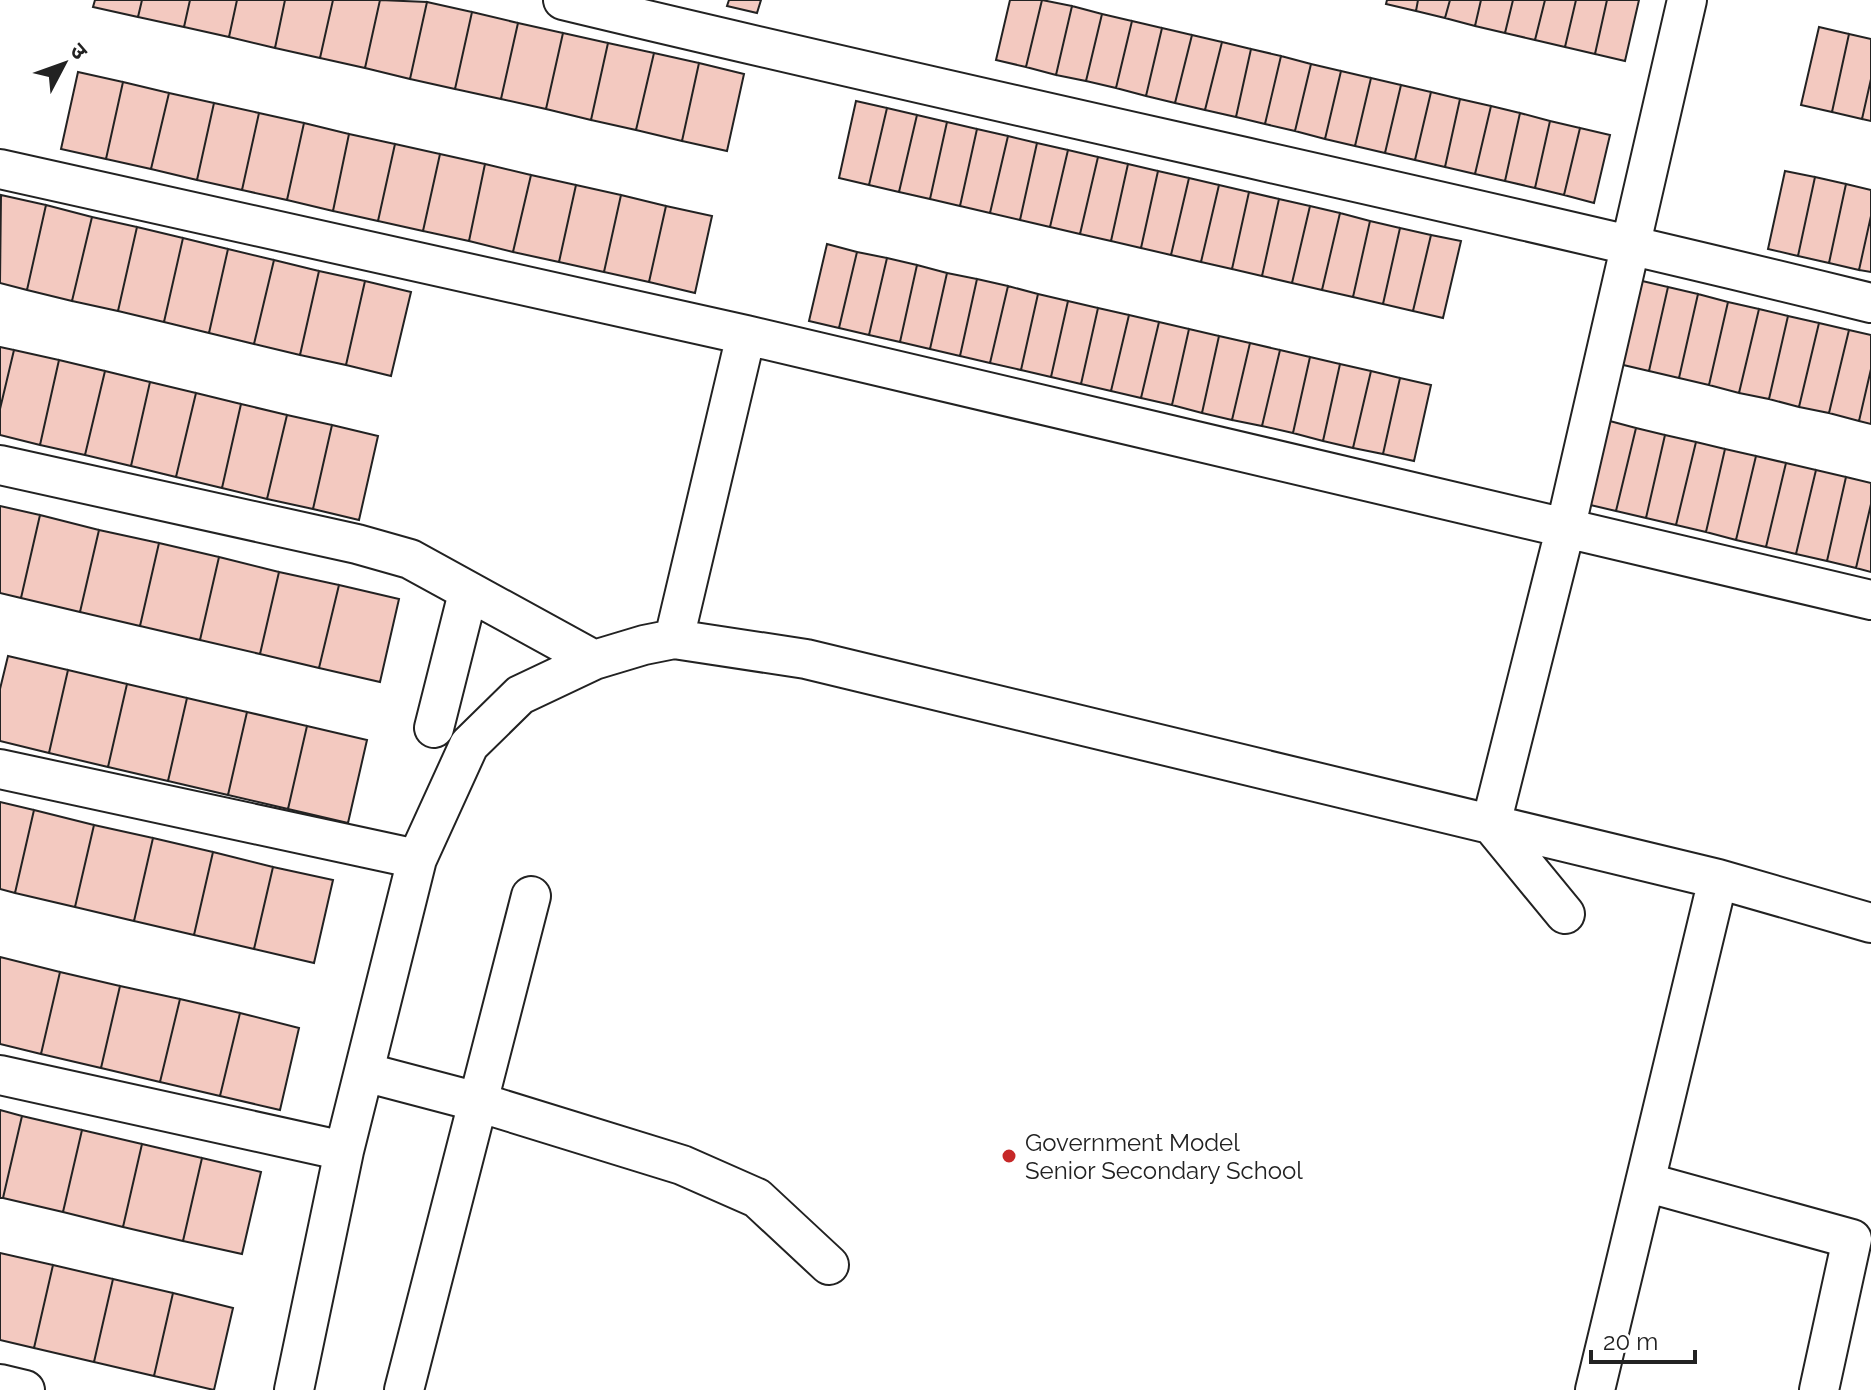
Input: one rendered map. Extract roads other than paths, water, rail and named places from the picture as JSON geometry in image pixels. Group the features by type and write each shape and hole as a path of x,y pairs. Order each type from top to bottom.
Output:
{"street":[{"path":"563,0 811,60 1633,244 1871,303"},
{"path":"1491,824 1565,530 1687,0"},
{"path":"0,169 746,335 1871,600"},
{"path":"674,639 746,335"},
{"path":"0,465 357,544 410,559 594,660"},
{"path":"434,728 468,593"},
{"path":"294,1390 344,1151 417,859 469,745 520,695 594,660 674,639 806,659 1718,879 1871,923"},
{"path":"0,769 417,859"},
{"path":"1491,824 1565,914"},
{"path":"1595,1390 1718,879"},
{"path":"404,1390 531,896"},
{"path":"364,1072 478,1102 682,1165 757,1198 829,1265"},
{"path":"0,1075 344,1151"},
{"path":"1645,1182 1852,1239 1819,1390"},
{"path":"0,1384 25,1390"}],"place":[{"name":"Government Model Senior Secondary School","path":"1009,1156"}]}
